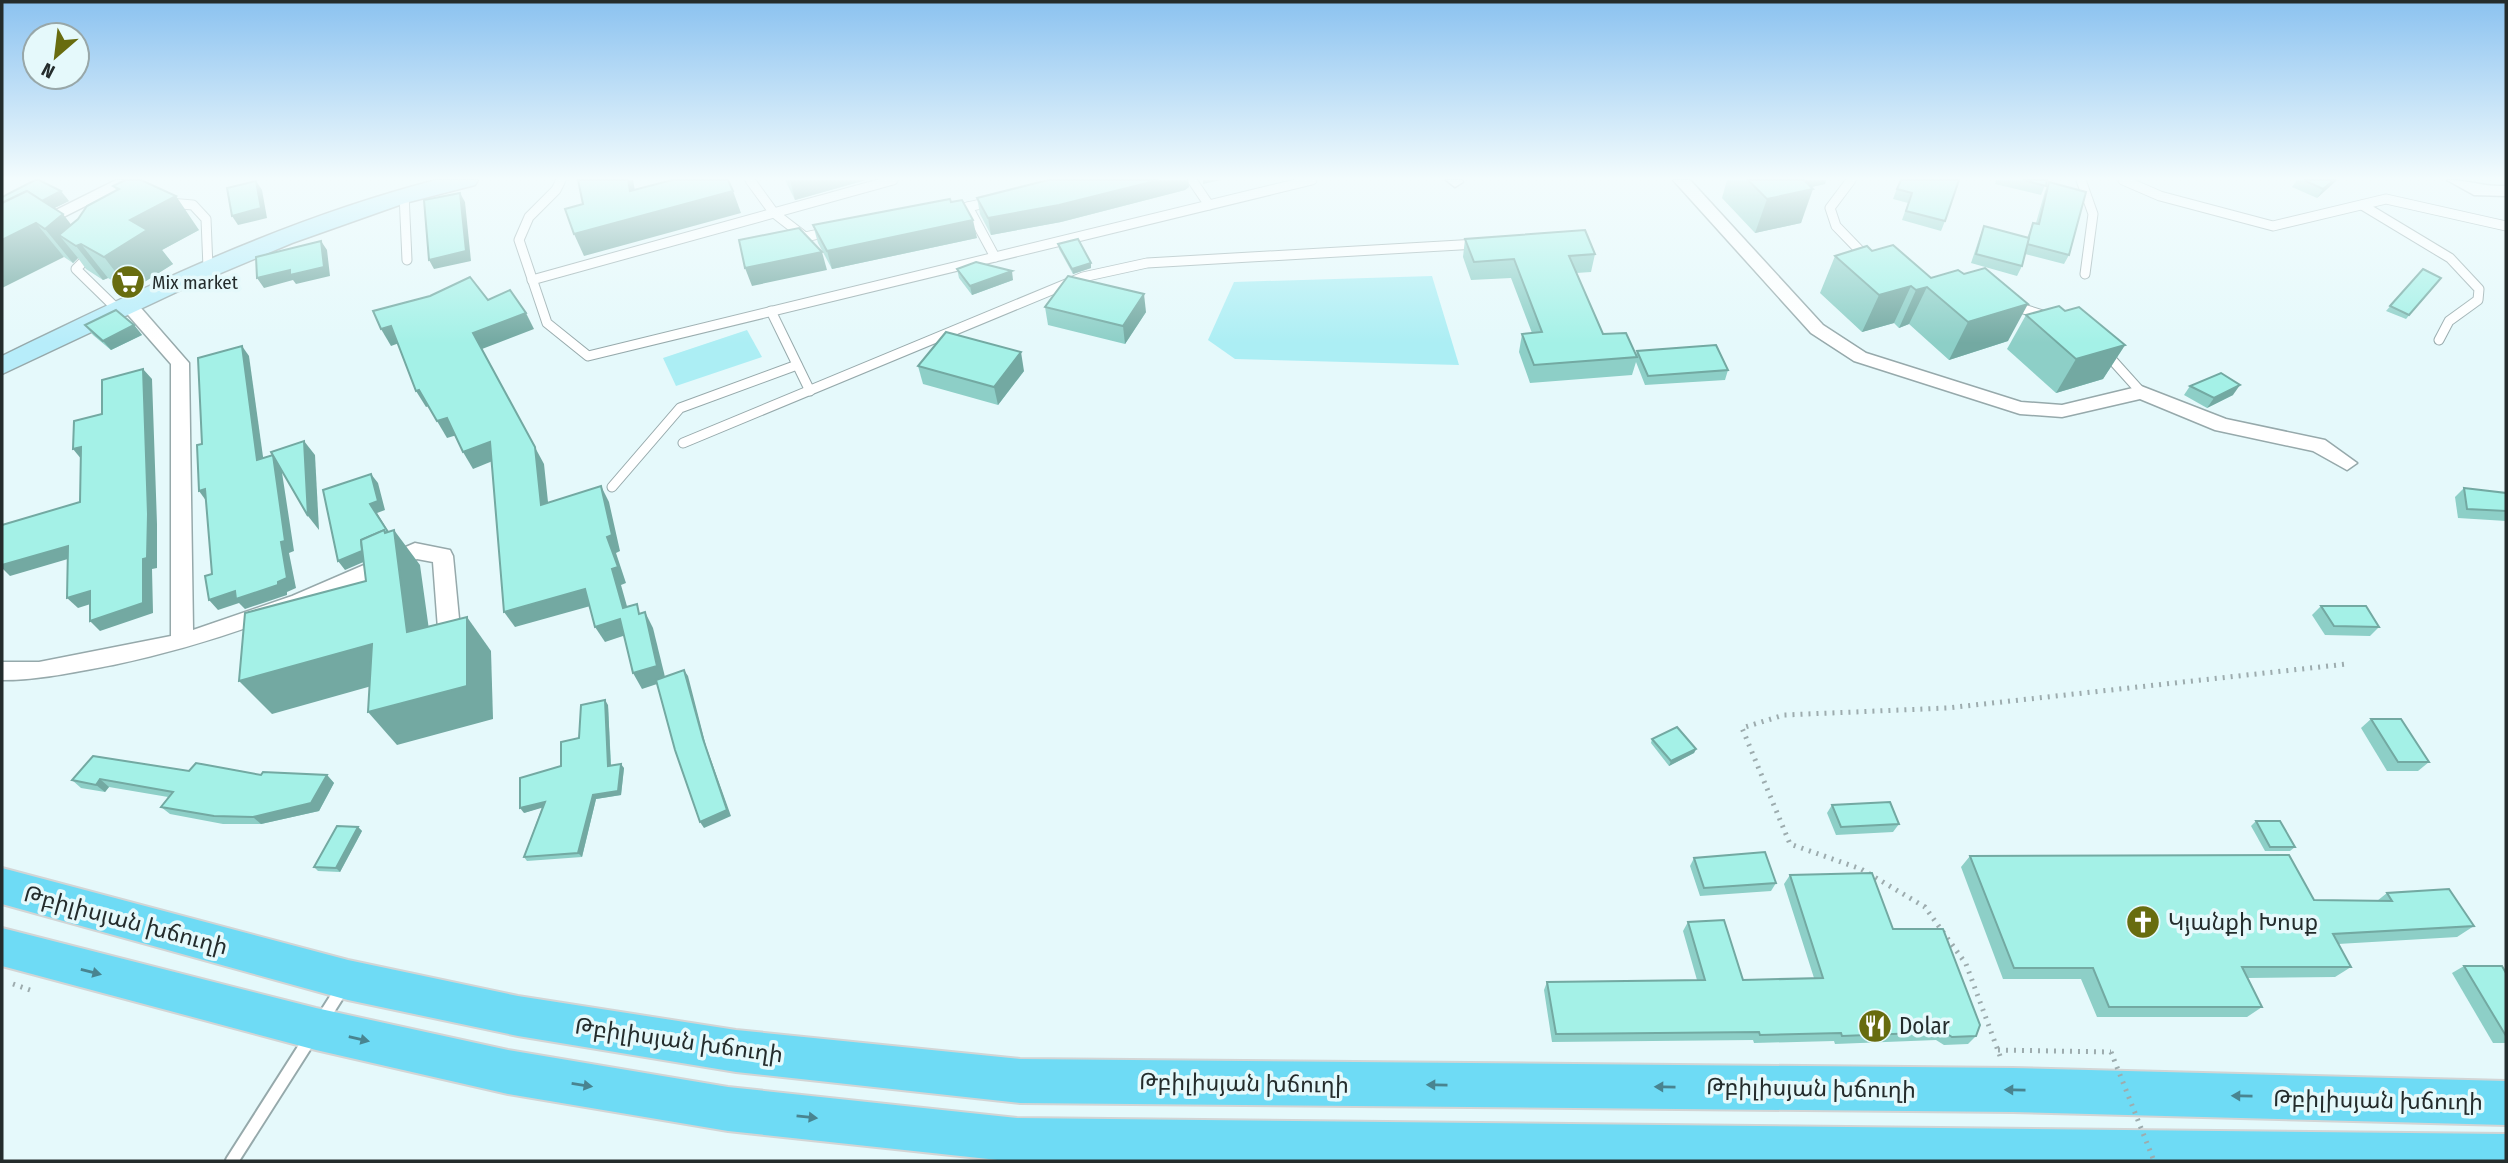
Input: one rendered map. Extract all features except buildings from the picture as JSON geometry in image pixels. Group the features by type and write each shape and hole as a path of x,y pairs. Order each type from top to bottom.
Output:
{"main road":[{"path":"2,366 122,306 208,268 295,234"},
{"name":"Թբիլիսյան խճուղի","path":"2,886 348,980 519,1016 736,1051 1020,1081 2013,1090 2506,1103"},
{"path":"17,956 316,1030 508,1072 728,1109 1017,1140 2506,1157"}],"street":[{"path":"2,243 20,234"},
{"path":"1731,234 1817,329 1860,356 2020,408 2046,412 2062,411 2141,391 2222,425 2318,445 2347,463"},
{"path":"122,306 180,362 182,642"},
{"path":"2,671 39,671 182,642 300,602 415,551 443,556 449,629"}],"lane":[{"path":"207,234 208,268"},
{"path":"407,260 411,234"},
{"path":"522,234 520,240 547,323 588,356 1089,234"},
{"path":"532,280 700,234"},
{"path":"801,234 805,237 820,234"},
{"path":"983,234 995,257"},
{"path":"1846,234 1866,257 1877,264"},
{"path":"2085,274 2092,234"},
{"path":"2411,234 2450,258 2479,289 2478,300 2450,318 2443,326 2439,340"},
{"path":"683,443 1083,277 1147,263 1494,243"},
{"path":"100,248 76,269 122,306"},
{"path":"2005,303 2056,319"},
{"path":"771,311 810,391"},
{"path":"2097,343 2141,391"},
{"path":"612,486 680,408 797,365"},
{"path":"232,1161 348,980"}],"path":[{"path":"2013,1090 1966,964 1925,907 1861,869 1790,844 1742,728 1784,715 1947,708 2347,664"},
{"path":"1998,1050 2111,1052 2154,1161"}],"shaded area":[{"path":"1432,276 1459,365 1235,359 1208,340 1234,282"},
{"path":"747,330 762,357 676,386 663,358"}],"place":[{"name":"Mix market","path":"128,282"},
{"name":"Կյանքի Խոսք","path":"2143,922"},
{"name":"Dolar","path":"1875,1026"}]}
